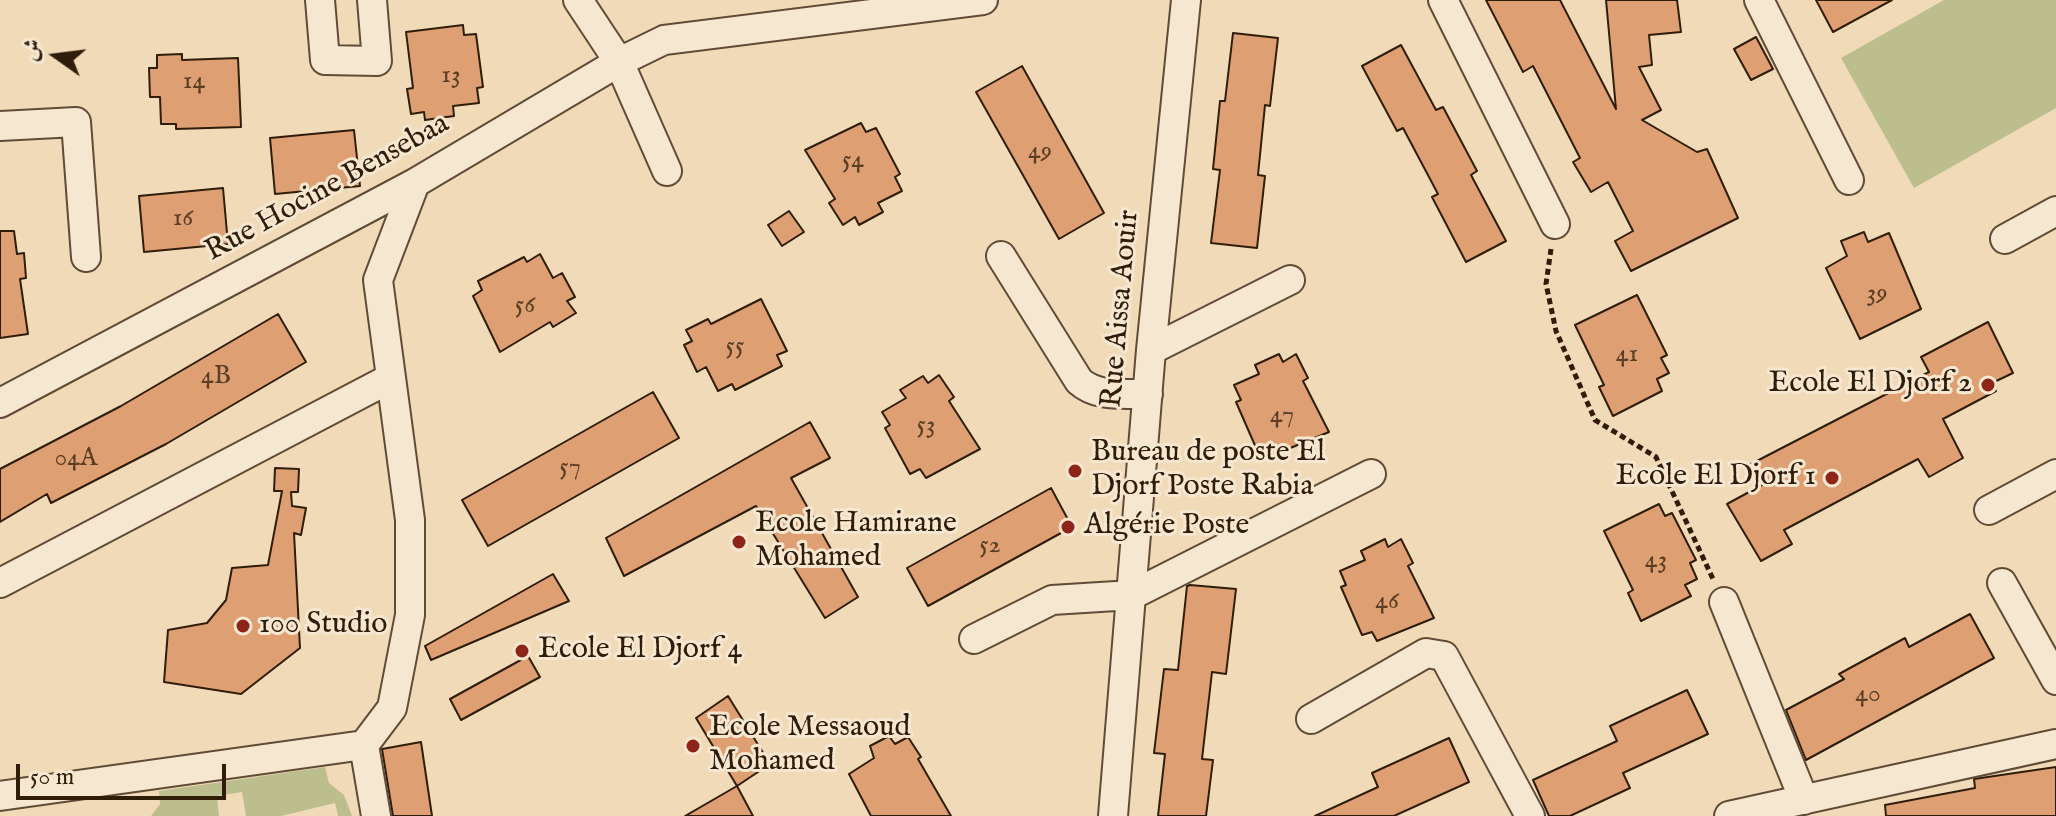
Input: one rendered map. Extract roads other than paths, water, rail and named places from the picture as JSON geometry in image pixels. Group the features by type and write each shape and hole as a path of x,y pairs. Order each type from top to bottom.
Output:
{"street":[{"path":"320,0 325,60 377,61 372,0"},
{"path":"578,0 619,62 667,171"},
{"name":"Rue Hocine Bensebaa","path":"0,403 415,183 619,62 664,40 983,0"},
{"name":"Rue Aissa Aouir","path":"1113,816 1151,350 1186,0"},
{"path":"1443,0 1555,224"},
{"path":"1759,0 1849,180"},
{"path":"0,126 76,122 86,257"},
{"path":"0,796 364,745 392,708 410,615 410,520 378,280 415,183"},
{"path":"2005,239 2056,211"},
{"path":"1001,256 1079,381 1089,390 1102,393 1148,394"},
{"path":"1151,350 1290,280"},
{"path":"0,583 389,379"},
{"path":"974,639 1052,600 1132,595 1371,474"},
{"path":"1989,510 2056,474"},
{"path":"2002,583 2056,680"},
{"path":"1724,602 1804,800"},
{"path":"1311,719 1426,653 1444,656 1530,816"},
{"path":"1729,816 2056,744"},
{"path":"364,745 376,816"}],"place":[{"name":"Ecole El Djorf 2","path":"1988,385"},
{"name":"Bureau de poste El Djorf Poste Rabia","path":"1075,471"},
{"name":"Ecole El Djorf 1","path":"1832,478"},
{"name":"Algérie Poste","path":"1068,527"},
{"name":"Ecole Hamirane Mohamed","path":"739,542"},
{"name":"100 Studio","path":"243,626"},
{"name":"Ecole El Djorf 4","path":"522,651"},
{"name":"Ecole Messaoud Mohamed","path":"693,746"}]}
